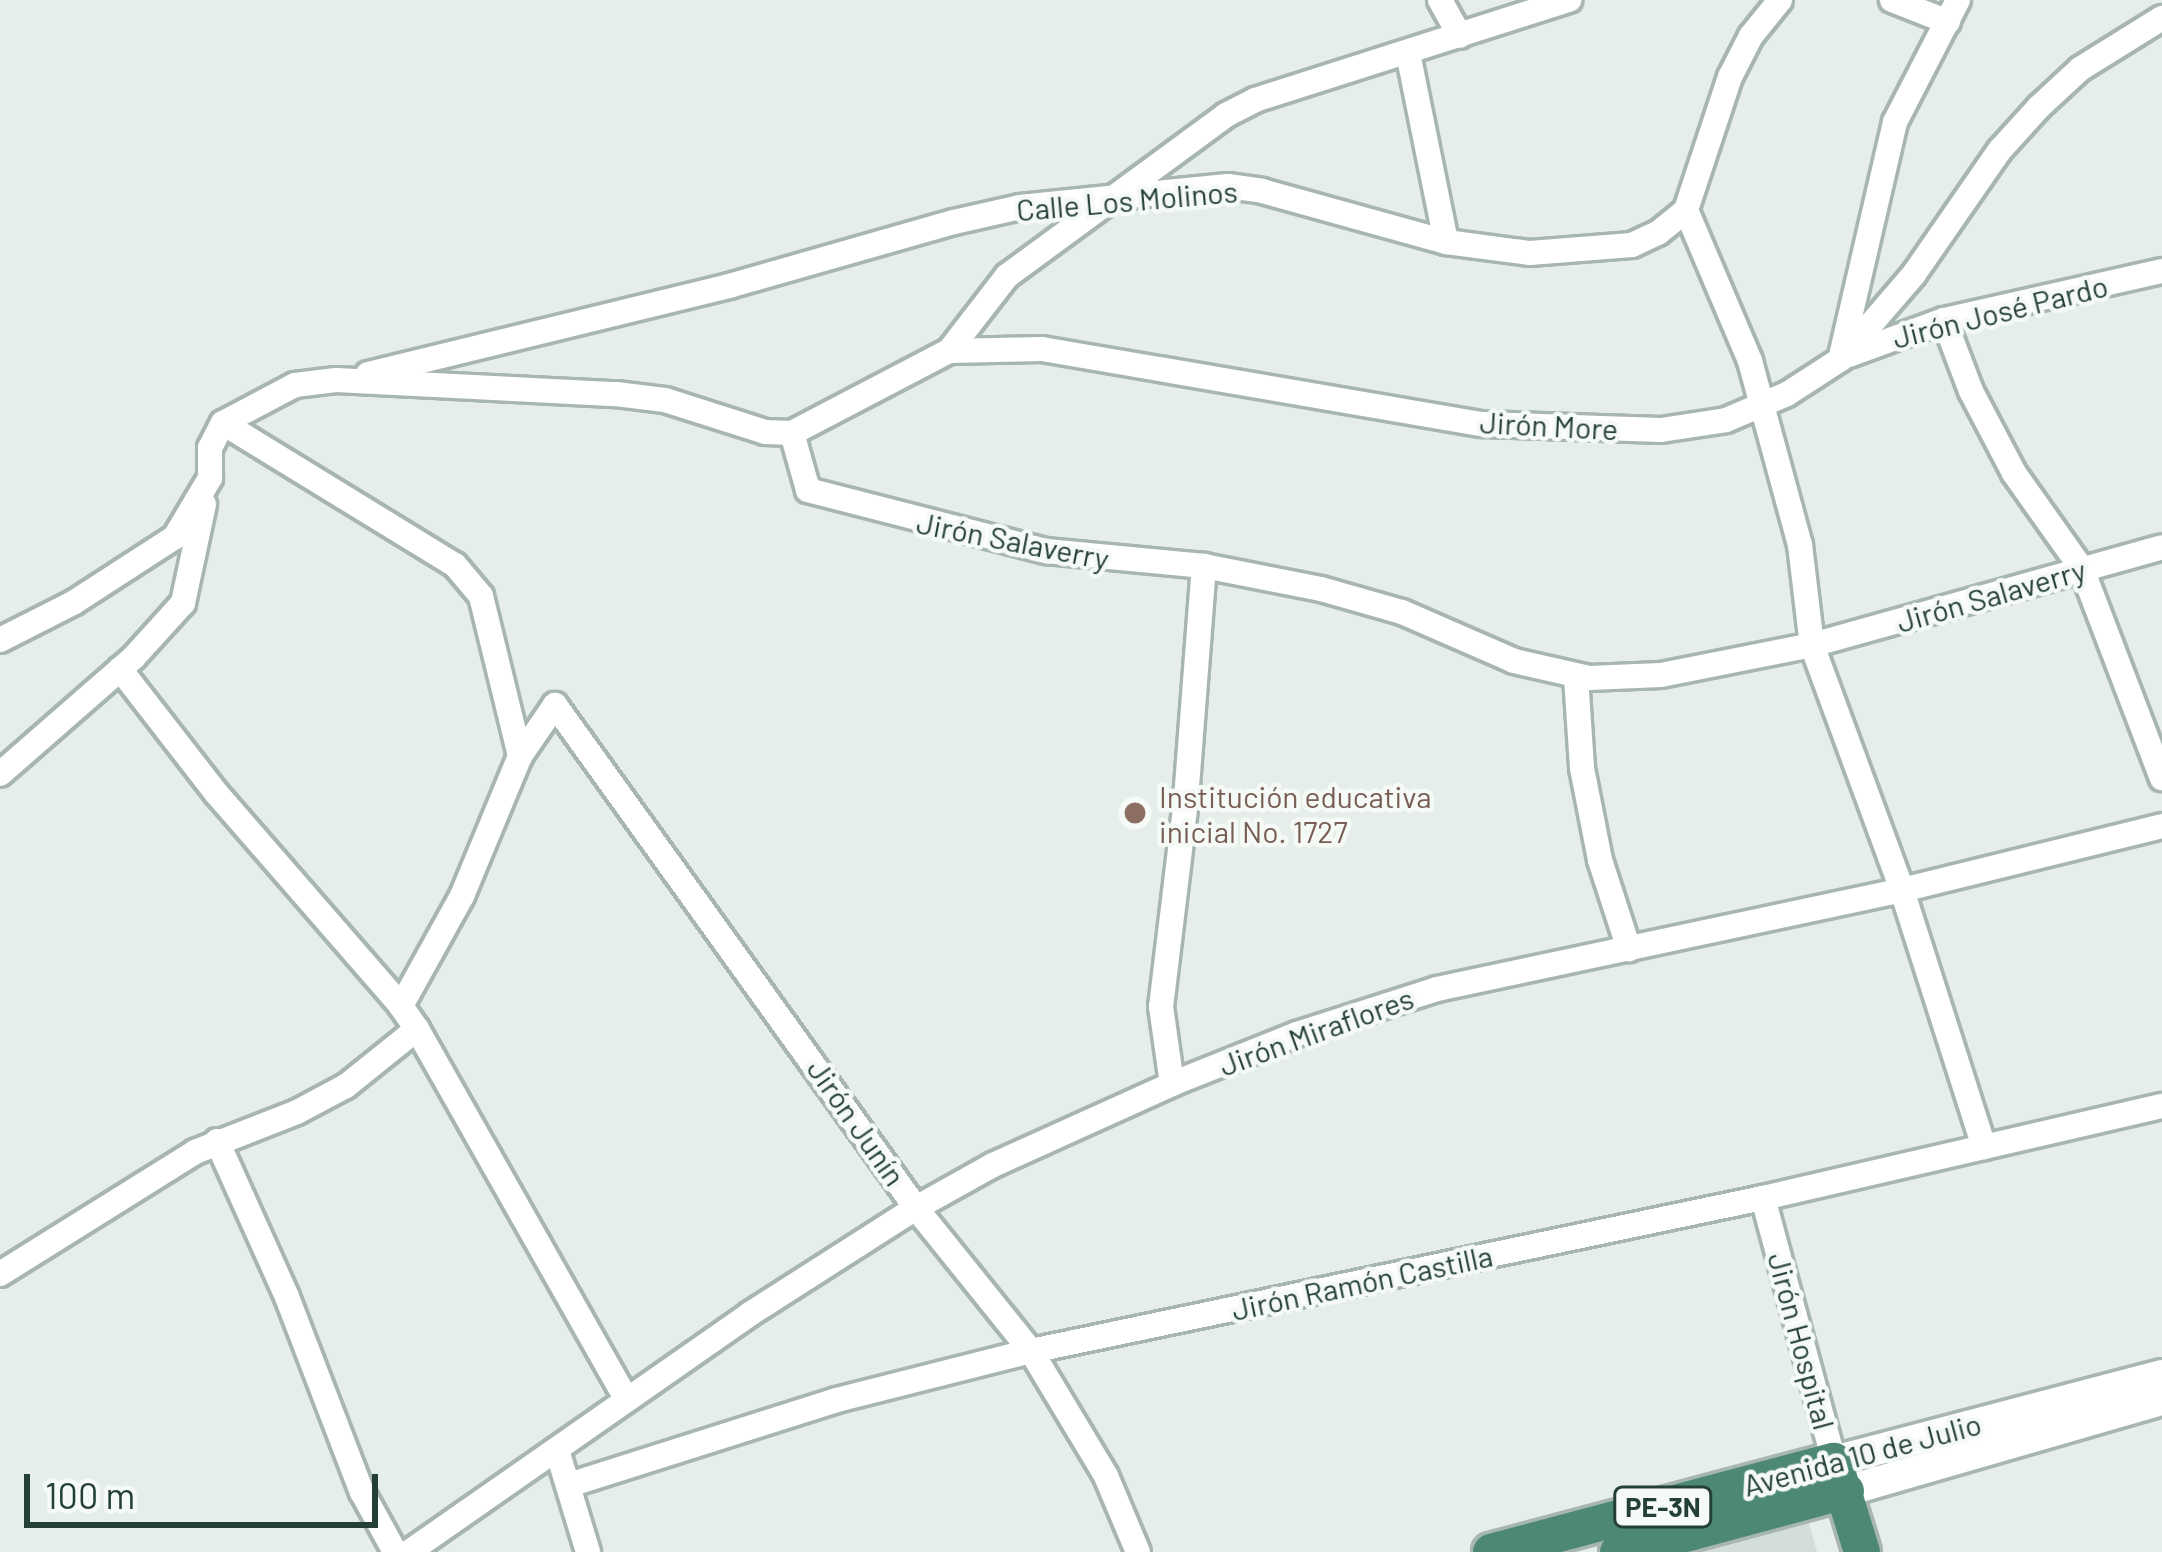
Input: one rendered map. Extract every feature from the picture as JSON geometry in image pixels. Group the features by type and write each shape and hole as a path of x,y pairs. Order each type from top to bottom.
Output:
{"highway":[{"name":"Avenida 10 de Julio","path":"1492,1552 1840,1476"},
{"name":"Avenida 10 de Julio","path":"1618,1552 1840,1476"},
{"name":"Jirón Hospital","path":"1840,1476 1862,1552"}],"street":[{"path":"1440,0 1460,36"},
{"path":"949,352 1007,277 1166,154 1255,100 1569,0"},
{"path":"1780,0 1751,36 1730,77 1686,210 1720,280 1762,406 1800,545 1812,645 1902,890 1984,1147"},
{"path":"1841,358 1895,122 1953,11 1892,0"},
{"name":"Jirón More","path":"792,433 949,352 1042,349 1112,357 1462,421 1553,430 1691,427 1762,406 1841,358 1913,274 2000,150 2038,107 2080,69 2162,18"},
{"path":"1408,53 1445,242"},
{"name":"Calle Los Molinos","path":"336,380 729,286 1020,207 1228,186 1445,242 1575,254 1632,245 1658,233 1686,210"},
{"name":"Jirón José Pardo","path":"1841,358 1897,333 1943,320 2162,271"},
{"path":"1943,320 1971,391 2014,473 2082,569 2162,778"},
{"path":"0,774 120,669 183,603 210,478 210,448 223,423 295,385 336,380 616,394 665,400 765,432 792,433"},
{"path":"223,423 455,565 481,596 520,756 461,896 401,1006"},
{"name":"Jirón Salaverry","path":"792,433 808,490 1046,551 1204,566 1382,606 1514,661 1576,677 1661,675 1812,645 2162,547"},
{"path":"0,640 136,566 175,537 210,478"},
{"path":"1172,1084 1161,1007 1186,799 1204,566"},
{"path":"120,669 218,794 417,1029 626,1399"},
{"path":"1576,677 1582,768 1600,860 1628,949"},
{"name":"Jirón Junín","path":"520,756 555,705 916,1208 1030,1351 1106,1476 1138,1552"},
{"name":"Jirón Miraflores","path":"557,1450 626,1399 916,1208 993,1165 1297,1034 1437,989 1902,890 2162,826"},
{"path":"0,1274 217,1141 297,1112 346,1086 417,1029"},
{"name":"Jirón Ramón Castilla","path":"568,1485 837,1400 1030,1351 1762,1198 2162,1106"},
{"path":"217,1141 328,1397 362,1492 394,1552"},
{"name":"Jirón Hospital","path":"1762,1198 1840,1476"},
{"name":"Avenida 10 de Julio","path":"1840,1476 2122,1398 2162,1375"},
{"name":"Avenida 10 de Julio","path":"2122,1398 2162,1400"},
{"path":"410,1552 557,1450 588,1552"}],"shaded area":[{"path":"1797,1507 1808,1520 1817,1552 1631,1552"}],"place":[{"name":"Institución educativa inicial No. 1727","path":"1135,813"}]}
